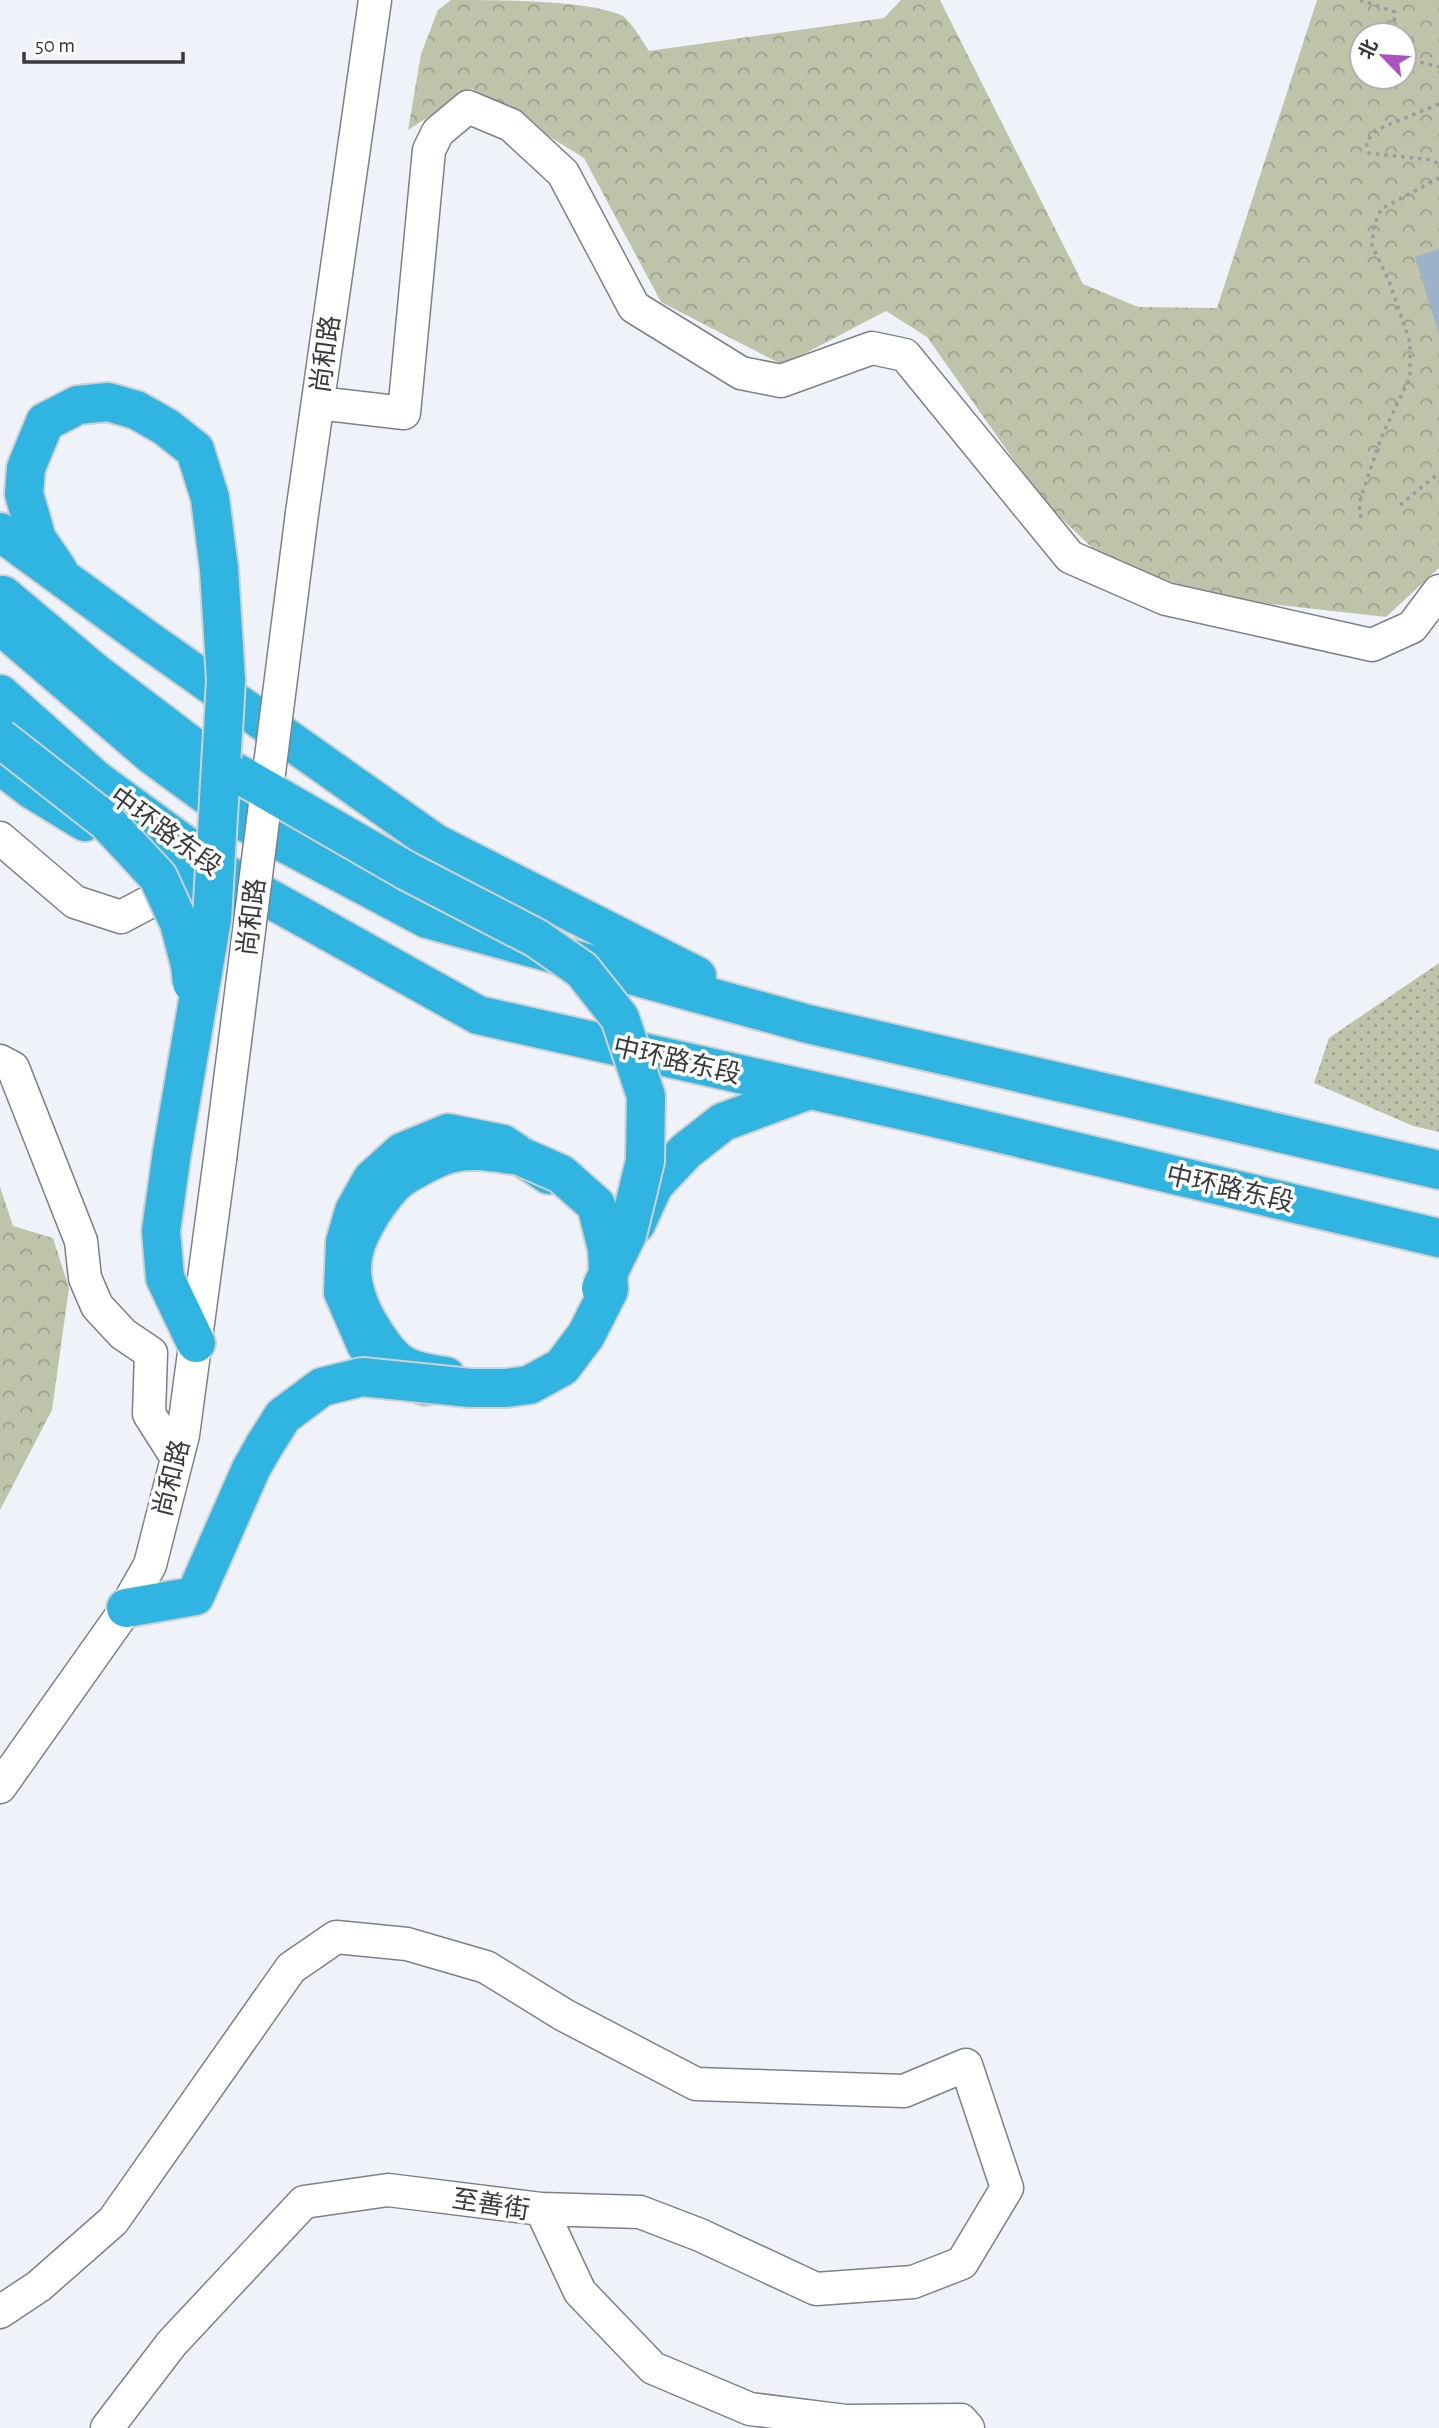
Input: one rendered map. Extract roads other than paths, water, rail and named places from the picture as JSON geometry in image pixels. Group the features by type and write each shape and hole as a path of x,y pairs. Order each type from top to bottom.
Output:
{"highway":[{"path":"65,580 37,539 24,494 26,468 45,422 78,405 108,402 146,416 166,427 195,450 210,498 219,569 226,680 212,919 161,1231 165,1278 195,1343"},
{"path":"0,532 435,843 771,1013"},
{"path":"1,604 201,753 407,870 536,938 582,970 620,1018 646,1096 645,1161 627,1235 601,1288 576,1333 545,1361 514,1377 492,1380 408,1370 383,1349 361,1311 352,1267 366,1219 396,1181 446,1155 480,1151 520,1156 561,1174 596,1205 607,1249 609,1290 586,1335 562,1367 529,1385 470,1388 362,1377 322,1387 283,1416 264,1446 251,1469 195,1596 126,1608"},
{"name":"中环路东段","path":"1,604 153,756 239,819 427,919 771,1013 1439,1170"},
{"name":"中环路东段","path":"0,694 95,779 222,872 478,1015 922,1115 1439,1238"},
{"path":"0,738 106,821 158,877 179,923 190,965 195,1017"},
{"path":"0,765 31,789 179,877 352,966 478,1015"},
{"path":"601,1288 603,1268 597,1245 573,1199 548,1174 503,1144 448,1133 402,1153 372,1179 354,1211 345,1242 343,1292 366,1345 390,1368 443,1396 485,1401 520,1395 566,1373 595,1339 620,1276 635,1228 654,1185 686,1151 723,1122 809,1090"}],"street":[{"name":"尚和路","path":"0,1787 126,1608 150,1565 183,1435 302,513 375,0"},
{"path":"318,403 404,413 429,150 438,132 468,107 511,125 563,173 634,307 741,373 781,381 872,348 905,355 1070,557 1166,599 1372,645 1412,627 1439,591"},
{"path":"0,838 75,902 121,917 174,888 179,877"},
{"path":"0,1062 13,1068 81,1241 85,1279 97,1306 123,1334 151,1353 149,1414 177,1458"},
{"path":"0,2312 38,2286 114,2221 291,1968 336,1937 407,1944 486,1967 565,2015 696,2084 904,2091 966,2065 1007,2188 962,2263 913,2282 816,2289 700,2235 639,2212 541,2210"},
{"name":"至善街","path":"107,2428 172,2343 304,2202 388,2190 541,2210 580,2292 653,2368 750,2409 846,2421 961,2420 968,2428"}],"water":[{"path":"1439,249 1439,334 1415,257"}]}
